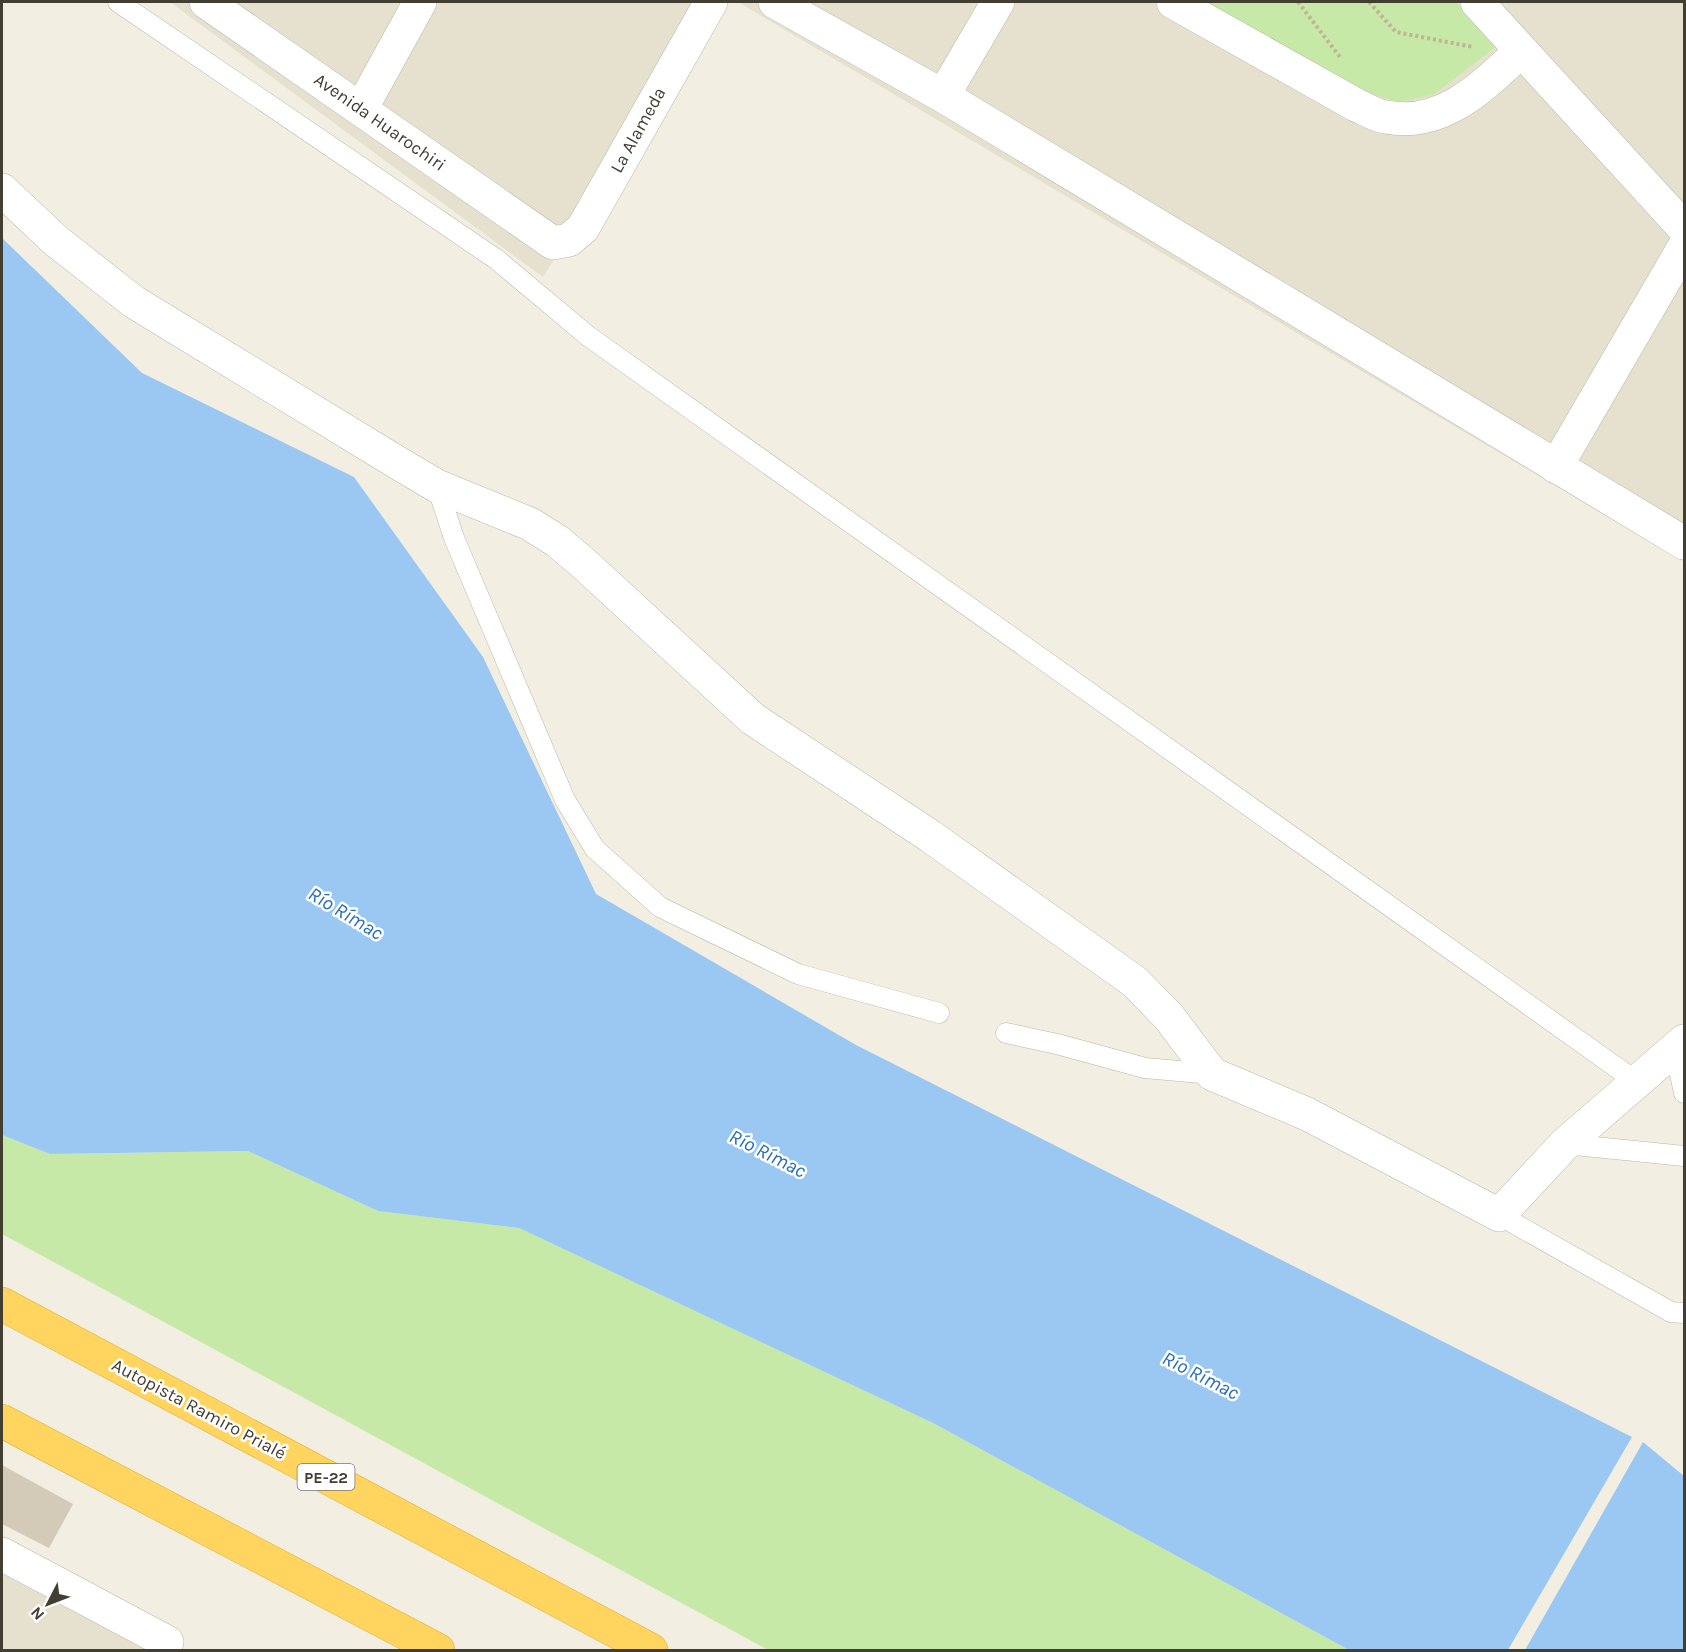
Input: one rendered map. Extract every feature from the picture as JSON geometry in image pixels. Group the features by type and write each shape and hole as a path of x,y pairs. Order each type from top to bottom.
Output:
{"highway":[{"name":"Autopista Ramiro Prialé","path":"2,1304 651,1650"},
{"path":"2,1421 438,1650"}],"street":[{"name":"Avenida Huarochiri","path":"206,2 553,243"},
{"path":"361,109 420,2"},
{"name":"La Alameda","path":"553,243 569,240 583,228 711,2"},
{"path":"775,2 943,96 1684,543"},
{"path":"943,96 998,2"},
{"path":"1173,2 1356,105 1385,117 1413,119 1442,112 1482,86 1521,51"},
{"path":"1477,2 1684,228"},
{"path":"2,190 55,240 134,302 437,486 530,524 557,541 753,719 930,836 1135,982 1169,1017 1212,1074 1307,1114 1499,1215 1565,1144 1683,1042"},
{"path":"1556,467 1684,247"},
{"path":"2,1554 167,1642"}],"lane":[{"path":"118,2 496,259 588,336 1637,1082"},
{"path":"437,486 454,538 565,800 595,849 660,907 798,974 939,1013"},
{"path":"1006,1034 1057,1044 1145,1068 1212,1074"},
{"path":"1683,1042 1679,1069 1684,1093"},
{"path":"1565,1144 1684,1156"},
{"path":"1499,1215 1671,1312 1684,1313"}],"path":[{"path":"1298,2 1343,62"},
{"path":"1370,2 1396,32 1474,48"}],"shaded area":[{"path":"170,2 718,2 543,277"},
{"path":"738,2 1684,2 1684,562"},
{"path":"2,1569 155,1650 2,1650"}],"green space":[{"path":"1206,2 1456,2 1497,46 1433,95 1399,102 1362,91"},
{"path":"2,1135 50,1154 248,1151 378,1211 519,1228 933,1423 1349,1650 768,1650 2,1234"}],"water":[{"name":"Río Rímac","path":"2,238 142,373 354,477 483,657 596,894 856,1045 1632,1437 1508,1650 1349,1650 933,1423 519,1228 378,1211 248,1151 50,1154 2,1135"},
{"path":"1643,1442 1684,1476 1684,1650 1525,1650"}],"building":[{"path":"2,1465 73,1504 49,1548 2,1524"}]}
